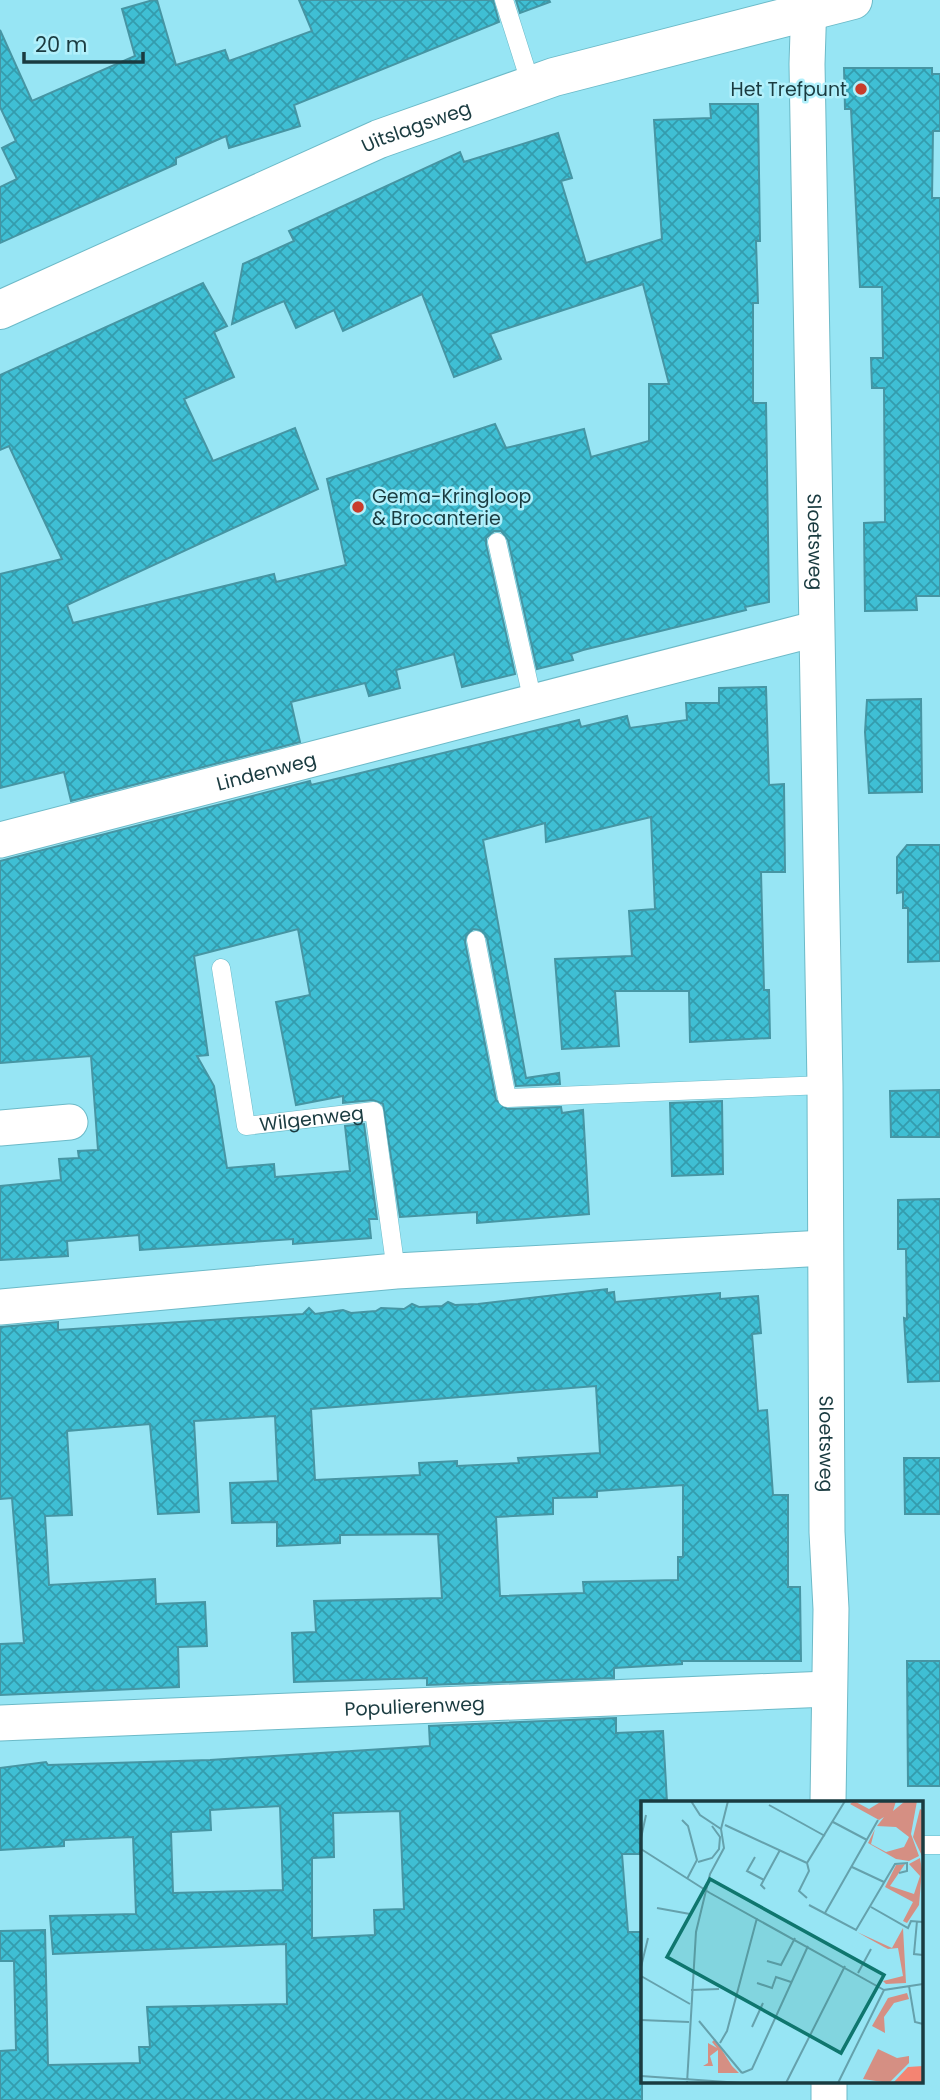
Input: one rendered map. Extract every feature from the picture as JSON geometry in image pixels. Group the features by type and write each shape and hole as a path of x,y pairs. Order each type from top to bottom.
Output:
{"street":[{"name":"Uitslagsweg","path":"0,310 379,139 531,85 809,6 853,0"},
{"name":"Sloetsweg","path":"809,6 807,64 825,1085 831,1609 828,1801"},
{"name":"Lindenweg","path":"0,840 815,629"},
{"path":"0,1128 70,1122"},
{"path":"0,1307 396,1271 825,1248"},
{"name":"Populierenweg","path":"0,1723 828,1689"},
{"path":"829,2082 829,2100"}],"lane":[{"path":"503,0 531,85"},
{"path":"497,542 533,702"},
{"path":"476,940 507,1098 825,1085"},
{"name":"Wilgenweg","path":"221,968 246,1126 374,1111 396,1271"},
{"path":"922,1845 940,1845"}],"building":[{"path":"157,0 176,65 225,50 229,61 312,31 299,0 493,0 499,22 294,105 300,126 229,148 226,136 176,158 176,164 0,243 0,187 17,179 2,148 16,141 0,107 0,30 32,101 135,56 122,9"},
{"path":"516,0 549,0 550,2 520,13"},
{"path":"844,68 932,68 932,74 940,74 940,131 933,131 932,198 940,198 940,596 916,596 917,610 865,611 864,523 885,522 884,388 872,388 871,358 883,358 882,287 860,287 851,109 845,109"},
{"path":"710,104 758,104 760,241 756,241 758,303 753,303 753,403 766,403 769,602 583,650 571,654 573,660 537,669 508,540 501,531 494,531 486,538 486,544 515,674 462,687 454,654 396,670 400,688 369,696 365,683 291,702 300,742 71,801 64,772 0,788 0,574 62,559 9,446 0,450 0,375 203,283 227,326 214,332 234,377 184,399 213,461 295,428 318,489 67,605 73,623 274,574 276,582 346,565 327,479 495,424 506,448 584,429 591,457 649,441 649,384 669,384 643,284 490,334 501,359 454,377 422,294 343,331 334,310 296,328 284,301 232,324 243,264 294,241 289,231 460,152 464,162 558,133 572,178 561,181 586,263 662,239 654,120 711,118"},
{"path":"766,687 769,785 784,784 785,872 761,872 764,990 769,990 770,1038 690,1042 689,991 615,991 619,1046 562,1049 555,959 632,956 629,911 655,909 651,817 546,842 545,823 483,840 526,1078 559,1073 560,1084 516,1086 487,938 480,930 473,929 466,936 465,942 496,1100 507,1109 561,1107 562,1113 583,1110 589,1214 477,1223 477,1212 400,1217 383,1104 373,1100 343,1103 343,1096 296,1105 276,1002 310,995 298,929 194,956 208,1055 197,1056 214,1086 227,1168 274,1164 275,1177 350,1171 345,1126 364,1124 377,1219 369,1219 371,1238 293,1244 293,1239 140,1250 139,1235 67,1241 68,1256 0,1260 0,1186 61,1180 59,1159 79,1158 78,1151 98,1150 91,1056 0,1063 0,861 310,781 311,785 579,720 581,727 627,716 630,728 687,720 686,703 719,703 719,688"},
{"path":"921,699 922,792 869,793 865,732 867,700"},
{"path":"907,845 940,845 940,961 908,962 908,908 903,908 903,892 897,893 897,857"},
{"path":"940,1090 940,1137 891,1137 890,1091"},
{"path":"722,1101 723,1174 672,1176 670,1103"},
{"path":"940,1199 940,1381 908,1382 904,1318 907,1319 906,1249 898,1249 898,1200"},
{"path":"607,1289 607,1293 614,1292 615,1302 720,1293 720,1299 758,1296 761,1333 752,1334 758,1411 767,1410 773,1495 788,1495 788,1587 800,1587 801,1661 682,1661 682,1664 614,1668 614,1678 427,1685 427,1678 294,1682 292,1633 316,1632 314,1601 442,1598 438,1534 340,1535 340,1543 277,1546 277,1522 232,1523 230,1483 278,1481 275,1416 194,1421 199,1512 158,1514 150,1424 67,1431 72,1515 45,1516 49,1585 155,1579 156,1604 205,1602 207,1646 178,1647 179,1687 0,1695 0,1644 24,1643 12,1498 0,1499 0,1327 58,1322 58,1330 303,1314 309,1308 315,1314 343,1310 351,1313 376,1311 381,1308 404,1309 412,1304 419,1307 442,1306 448,1302 455,1305","holes":["596,1386 600,1453 518,1458 519,1463 457,1466 457,1461 419,1463 420,1475 315,1480 311,1409","683,1485 683,1557 678,1557 678,1580 583,1582 584,1593 500,1596 496,1517 553,1514 553,1498 597,1497 597,1491"]},
{"path":"904,1458 940,1458 940,1514 905,1514"},
{"path":"907,1661 940,1661 940,1786 908,1786"},
{"path":"616,1718 616,1733 663,1731 667,1801 641,1801 641,1854 622,1854 628,1932 641,1932 642,2100 0,2100 0,2051 16,2050 14,1961 0,1961 0,1931 45,1930 48,2065 140,2063 139,2047 150,2047 147,2007 287,2004 286,1944 53,1954 50,1916 136,1914 133,1837 64,1840 64,1846 0,1850 0,1768 46,1762 48,1765 210,1760 430,1746 429,1726","holes":["280,1806 283,1890 173,1893 171,1832 211,1830 210,1810","400,1811 404,1909 374,1910 375,1935 312,1938 312,1858 334,1857 333,1813"]}],"place":[{"name":"Het Trefpunt","path":"861,89"},
{"name":"Gema-Kringloop & Brocanterie","path":"358,507"}]}
